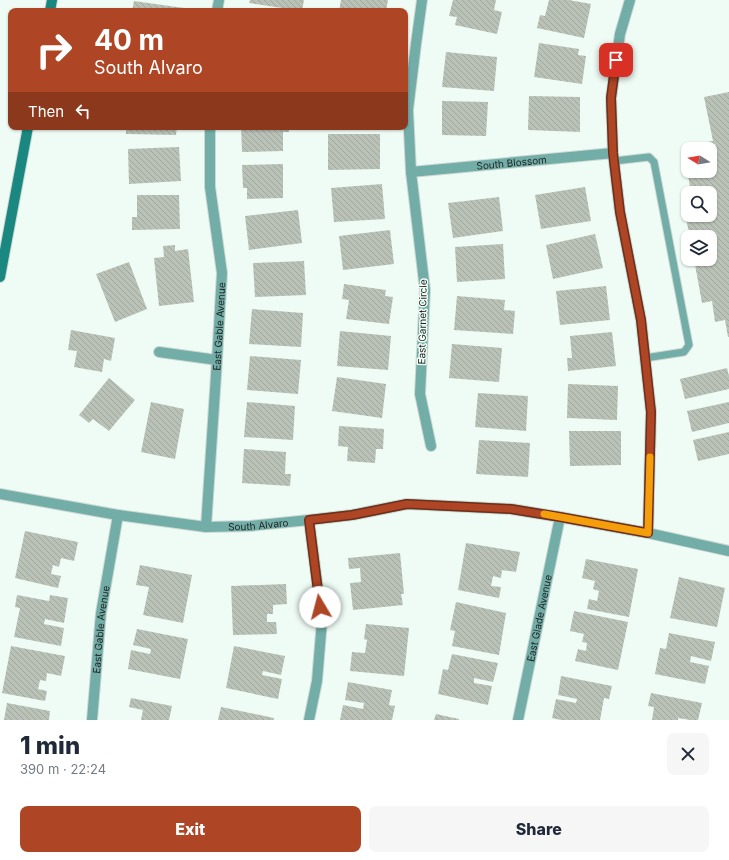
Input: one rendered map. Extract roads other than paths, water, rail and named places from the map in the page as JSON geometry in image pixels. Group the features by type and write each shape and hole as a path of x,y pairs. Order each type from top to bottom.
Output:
{"main road":[{"path":"0,277 27,130"}],"street":[{"name":"East Garnet Circle","path":"422,0 408,110 411,172 425,290 420,394 431,446"},
{"path":"630,0 620,34 611,98 613,157 620,212 641,320 651,412 648,533"},
{"name":"East Gable Avenue","path":"206,527 222,273 210,187 210,130"},
{"name":"South Blossom","path":"411,172 613,157"},
{"path":"159,352 217,360"},
{"name":"South Alvaro","path":"0,494 118,515 206,527 250,526 309,520 352,515 407,504 511,509 648,533 729,551"},
{"name":"East Gable Avenue","path":"92,720 101,612 118,515"},
{"name":"East Glade Avenue","path":"518,720 560,517"},
{"path":"309,520 322,621 316,681 309,720"}],"lane":[{"path":"613,157 649,157 654,162 689,345 684,352 645,358"}]}
